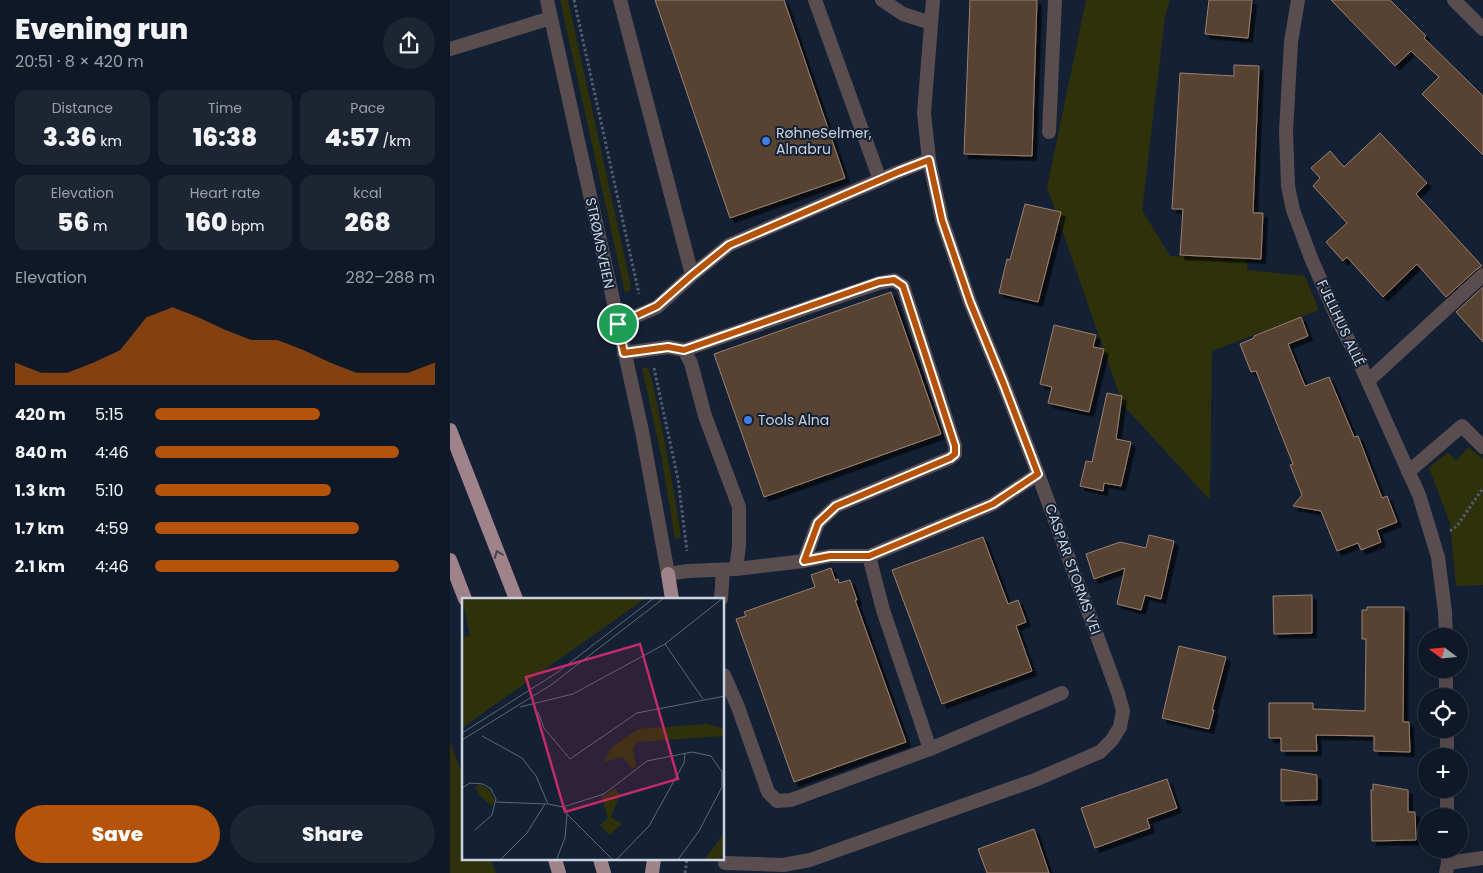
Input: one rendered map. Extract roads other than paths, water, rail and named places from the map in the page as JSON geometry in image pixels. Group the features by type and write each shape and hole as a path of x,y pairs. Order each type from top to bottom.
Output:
{"highway":[{"path":"450,430 516,598"},
{"path":"450,560 466,598"},
{"path":"668,574 672,598"},
{"path":"555,860 559,873"},
{"path":"600,860 604,873"},
{"path":"652,873 654,860"}],"street":[{"name":"STRØMSVEIEN","path":"547,0 652,479 668,574"},
{"path":"620,0 692,275"},
{"path":"815,0 880,180"},
{"path":"882,0 903,14 931,24"},
{"name":"CASPAR STORMS VEI","path":"725,864 783,865 810,860 1036,780 1100,752 1112,740 1120,726 1123,711 1118,693 1038,474 970,302 942,220 929,160 924,113 933,0"},
{"path":"1049,132 1055,0"},
{"name":"FJELLHUS ALLÉ","path":"1298,0 1291,42 1286,131 1288,186 1293,210 1311,258 1338,320 1356,355 1419,495 1438,557 1446,612 1446,628"},
{"path":"1454,0 1483,29"},
{"path":"450,49 551,18"},
{"path":"618,324 657,306 729,245 929,160"},
{"path":"1368,381 1483,275"},
{"path":"624,353 668,347 684,350 879,282 894,280 903,286 955,446 955,454 950,458 836,506 818,523 804,561"},
{"path":"684,350 691,363 706,416 739,507 739,546 729,570 721,598"},
{"path":"1408,472 1462,426 1483,447"},
{"path":"668,574 688,571 729,570 830,556 869,556 993,504 1038,474"},
{"path":"869,556 883,610 930,749"},
{"path":"725,677 738,707 768,792 776,801 791,800 930,749 1062,693"},
{"path":"1447,861 1483,858"}],"place":[{"name":"RøhneSelmer, Alnabru","path":"766,141"},
{"name":"Tools Alna","path":"748,420"}]}
